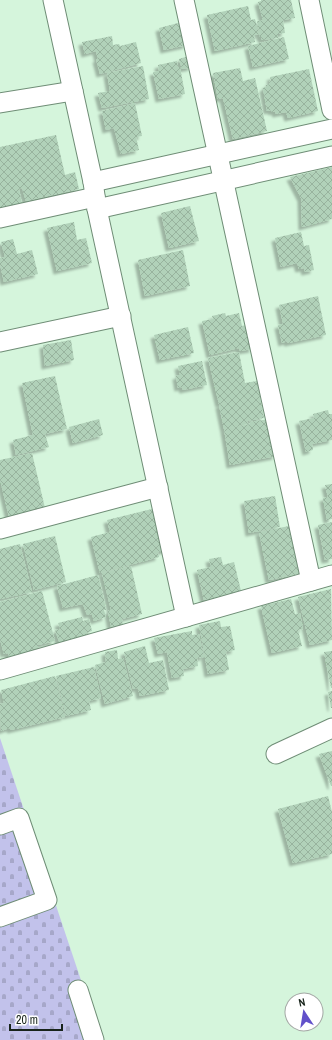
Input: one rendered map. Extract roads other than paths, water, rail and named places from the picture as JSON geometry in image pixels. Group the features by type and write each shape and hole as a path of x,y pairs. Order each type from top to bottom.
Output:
{"street":[{"path":"53,0 186,617"},
{"path":"184,0 311,581"},
{"path":"309,0 332,110"},
{"path":"0,103 73,92"},
{"path":"95,196 217,154 332,128"},
{"path":"0,218 95,196 223,180 332,156"},
{"path":"0,342 121,316"},
{"path":"0,529 158,487"},
{"path":"0,670 332,575"},
{"path":"276,754 332,728"},
{"path":"0,825 19,818 47,900 0,917"},
{"path":"78,990 94,1040"}]}
